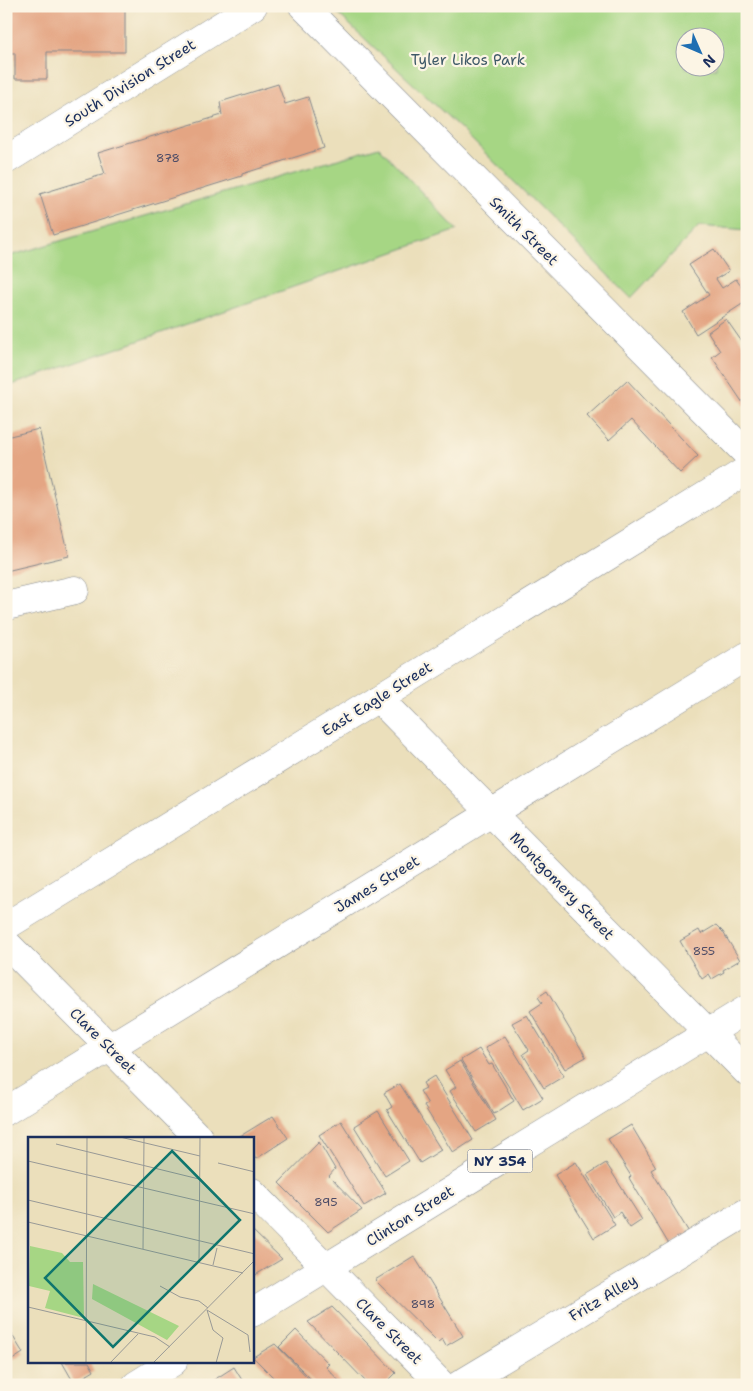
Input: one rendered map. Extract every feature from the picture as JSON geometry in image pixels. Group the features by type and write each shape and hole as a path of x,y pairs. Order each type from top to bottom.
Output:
{"street":[{"name":"South Division Street","path":"6,160 254,6"},
{"name":"Smith Street","path":"303,6 747,454"},
{"name":"East Eagle Street","path":"6,926 747,470"},
{"path":"6,606 75,590"},
{"name":"James Street","path":"6,1111 747,656"},
{"name":"Montgomery Street","path":"378,698 707,1034 747,1072"},
{"name":"Clare Street","path":"6,942 198,1137"},
{"name":"Clinton Street","path":"254,1312 747,1009"},
{"name":"Clare Street","path":"254,1194 442,1385"},
{"name":"Fritz Alley","path":"459,1385 747,1212"},
{"path":"136,1385 170,1364"}],"green space":[{"name":"Tyler Likos Park","path":"330,6 747,6 747,230 699,226 631,298 460,128"},
{"path":"379,147 457,230 6,387 6,257"}],"building":[{"path":"6,6 125,6 125,52 47,52 47,79 15,79 15,53 6,53"},
{"path":"278,84 285,104 308,97 324,148 242,174 242,176 53,235 40,194 105,174 98,153 222,115 220,102"},
{"path":"714,249 729,271 716,279 722,288 736,279 747,295 747,301 696,334 683,312 709,295 689,265"},
{"path":"726,319 747,349 747,409 712,357 720,351 708,332"},
{"path":"627,380 698,456 680,473 631,420 609,440 587,416"},
{"path":"39,429 69,556 6,571 6,437"},
{"path":"716,925 723,932 740,960 712,979 709,974 702,979 680,941 699,930 701,934"},
{"path":"547,991 586,1057 565,1069 530,1011 542,1003 538,997"},
{"path":"527,1015 564,1076 544,1088 523,1054 529,1050 512,1023"},
{"path":"505,1036 543,1098 523,1110 485,1048"},
{"path":"479,1049 489,1065 492,1064 514,1101 494,1114 461,1060"},
{"path":"460,1061 496,1120 476,1132 450,1091 456,1087 445,1070"},
{"path":"434,1076 473,1140 453,1153 424,1106 428,1104 420,1091 426,1088 423,1083"},
{"path":"400,1084 441,1150 420,1163 387,1110 392,1107 384,1093"},
{"path":"378,1111 409,1161 385,1176 354,1126"},
{"path":"273,1116 288,1138 256,1159 254,1156 254,1137 239,1137"},
{"path":"341,1121 386,1193 364,1206 319,1135"},
{"path":"631,1125 656,1167 651,1170 690,1234 670,1246 608,1139"},
{"path":"319,1142 335,1169 329,1176 362,1210 328,1232 279,1183"},
{"path":"576,1162 615,1225 594,1238 555,1175"},
{"path":"606,1163 642,1220 630,1228 620,1212 613,1217 587,1175"},
{"path":"254,1232 282,1259 254,1276"},
{"path":"414,1256 463,1336 446,1346 442,1339 438,1342 375,1280"},
{"path":"332,1307 396,1373 384,1385 369,1385 308,1322"},
{"path":"6,1325 23,1353 6,1364"},
{"path":"296,1330 329,1364 326,1367 343,1385 317,1385 279,1347"},
{"path":"275,1344 315,1385 281,1385 254,1356"},
{"path":"63,1364 90,1364 94,1371 74,1383"},
{"path":"234,1367 245,1385 206,1385"}]}
